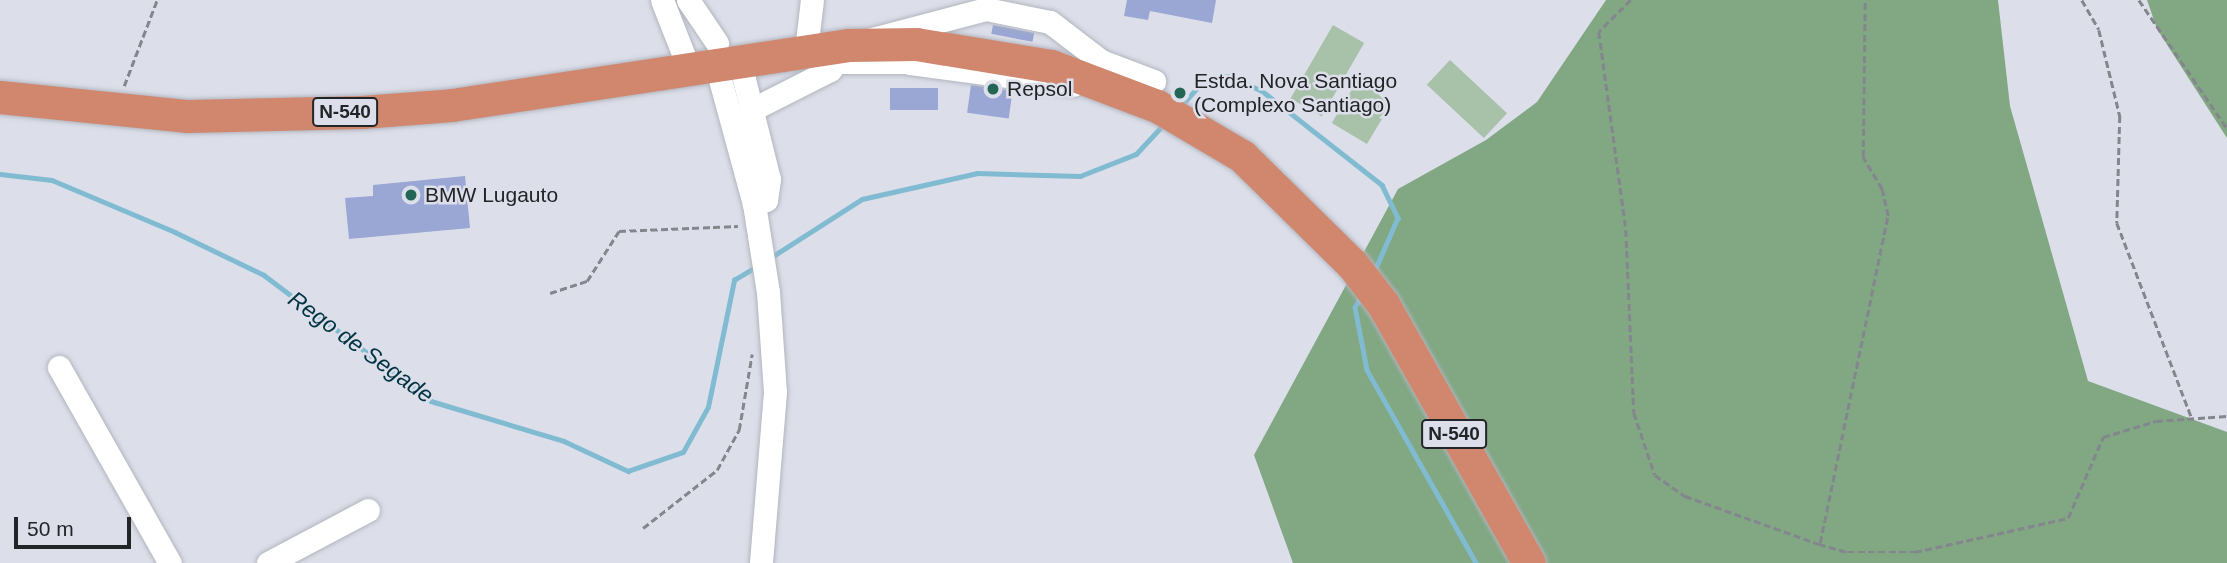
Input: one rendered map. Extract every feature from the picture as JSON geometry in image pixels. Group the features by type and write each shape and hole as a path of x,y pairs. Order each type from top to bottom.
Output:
{"highway":[{"name":"N-540","path":"0,97 122,113 439,106 717,64 841,51 982,53 1051,66 1122,90 1242,156 1352,264 1382,304 1529,563"}],"street":[{"path":"662,0 755,108 769,179 766,200 756,215"},
{"path":"688,0 717,64 756,215 775,392 761,563"},
{"path":"812,0 841,51"},
{"path":"755,108 841,51 986,9 1050,22 1101,61 1154,81"},
{"path":"841,51 1122,90"},
{"path":"841,51 910,62"},
{"path":"59,367 170,563"},
{"path":"268,563 368,510"}],"path":[{"path":"122,113 124,86 157,0"},
{"path":"1630,0 1599,32 1626,230 1633,413 1655,475 1685,496 1847,552 1915,552 2042,527 2068,518 2103,437 2192,418 2227,416"},
{"path":"1819,544 1888,216 1882,189 1863,157 1865,0"},
{"path":"2082,0 2099,30 2120,116 2117,223 2192,418"},
{"path":"2139,0 2227,128"},
{"path":"550,293 587,281 619,231 756,215"},
{"path":"643,528 717,470 739,430 753,352 772,345"}],"green space":[{"path":"1606,0 1998,0 2010,106 2088,381 2227,432 2227,563 1293,563 1254,455 1398,189 1486,140 1537,102"},
{"path":"2147,0 2227,0 2227,138 2157,29"},
{"path":"1333,25 1364,43 1322,117 1290,99"},
{"path":"1450,60 1507,113 1484,138 1427,85"},
{"path":"1357,81 1392,102 1367,144 1332,123"}],"building":[{"path":"1127,0 1216,0 1212,23 1150,11 1148,20 1124,16"},
{"path":"993,25 1034,33 1033,42 991,34"},
{"path":"971,85 1013,91 1009,119 967,113"},
{"path":"890,88 938,88 938,110 890,110"},
{"path":"465,176 470,228 349,239 345,198 373,196 373,185"}],"waterway":[{"name":"Rego de Segade","path":"1180,107 1206,78 1229,76 1261,90 1382,185 1398,218 1374,273"},
{"name":"Rego de Segade","path":"770,258 862,199 977,173 1080,176 1136,154 1164,124"},
{"name":"Rego de Segade","path":"0,174 52,180 175,232 264,275 431,401 564,441 628,471 683,452 708,407 734,280 756,267"},
{"name":"Rego de Segade","path":"1362,296 1355,307 1367,370 1476,563"}],"place":[{"name":"Repsol","path":"993,89"},
{"name":"Estda. Nova Santiago (Complexo Santiago)","path":"1180,93"},
{"name":"BMW Lugauto","path":"411,195"}]}
